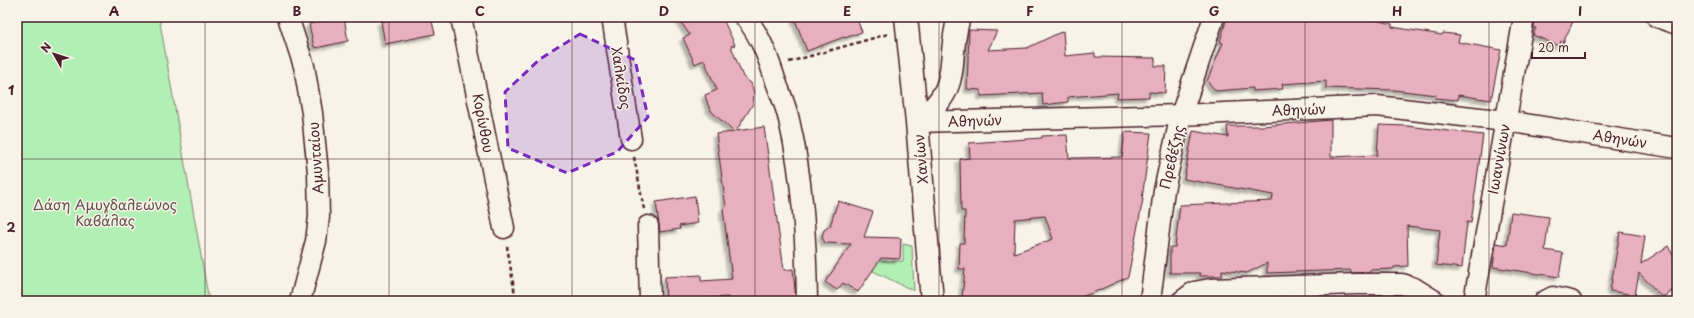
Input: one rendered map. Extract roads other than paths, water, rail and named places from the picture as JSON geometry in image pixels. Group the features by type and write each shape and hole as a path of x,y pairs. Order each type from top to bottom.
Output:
{"street":[{"name":"Αμυνταίου","path":"288,17 304,66 312,113 318,172 319,217 316,241 300,301"},
{"name":"Κορίνθου","path":"461,17 504,228"},
{"name":"Χαλκίδος","path":"612,17 631,139"},
{"path":"745,17 755,30 771,67 789,119 800,183 807,270 807,301"},
{"path":"918,122 931,112 946,92 950,80 956,27 959,17"},
{"name":"Πρεβέζης","path":"1150,301 1162,202 1181,114 1214,17"},
{"name":"Ιωαννίνων","path":"1474,301 1524,17"},
{"path":"1657,17 1677,24"},
{"name":"Χανίων","path":"907,23 918,122 932,301"},
{"name":"Αθηνών","path":"918,122 1377,106 1506,121 1677,148"},
{"path":"648,226 650,301"},
{"path":"1182,301 1194,292 1210,289 1357,284 1402,284 1414,288 1435,301"},
{"path":"1545,301 1553,297 1570,301"}],"park label":[{"name":"Δάση Αμυγδαλεώνος Καβάλας","path":"105,214"}]}
